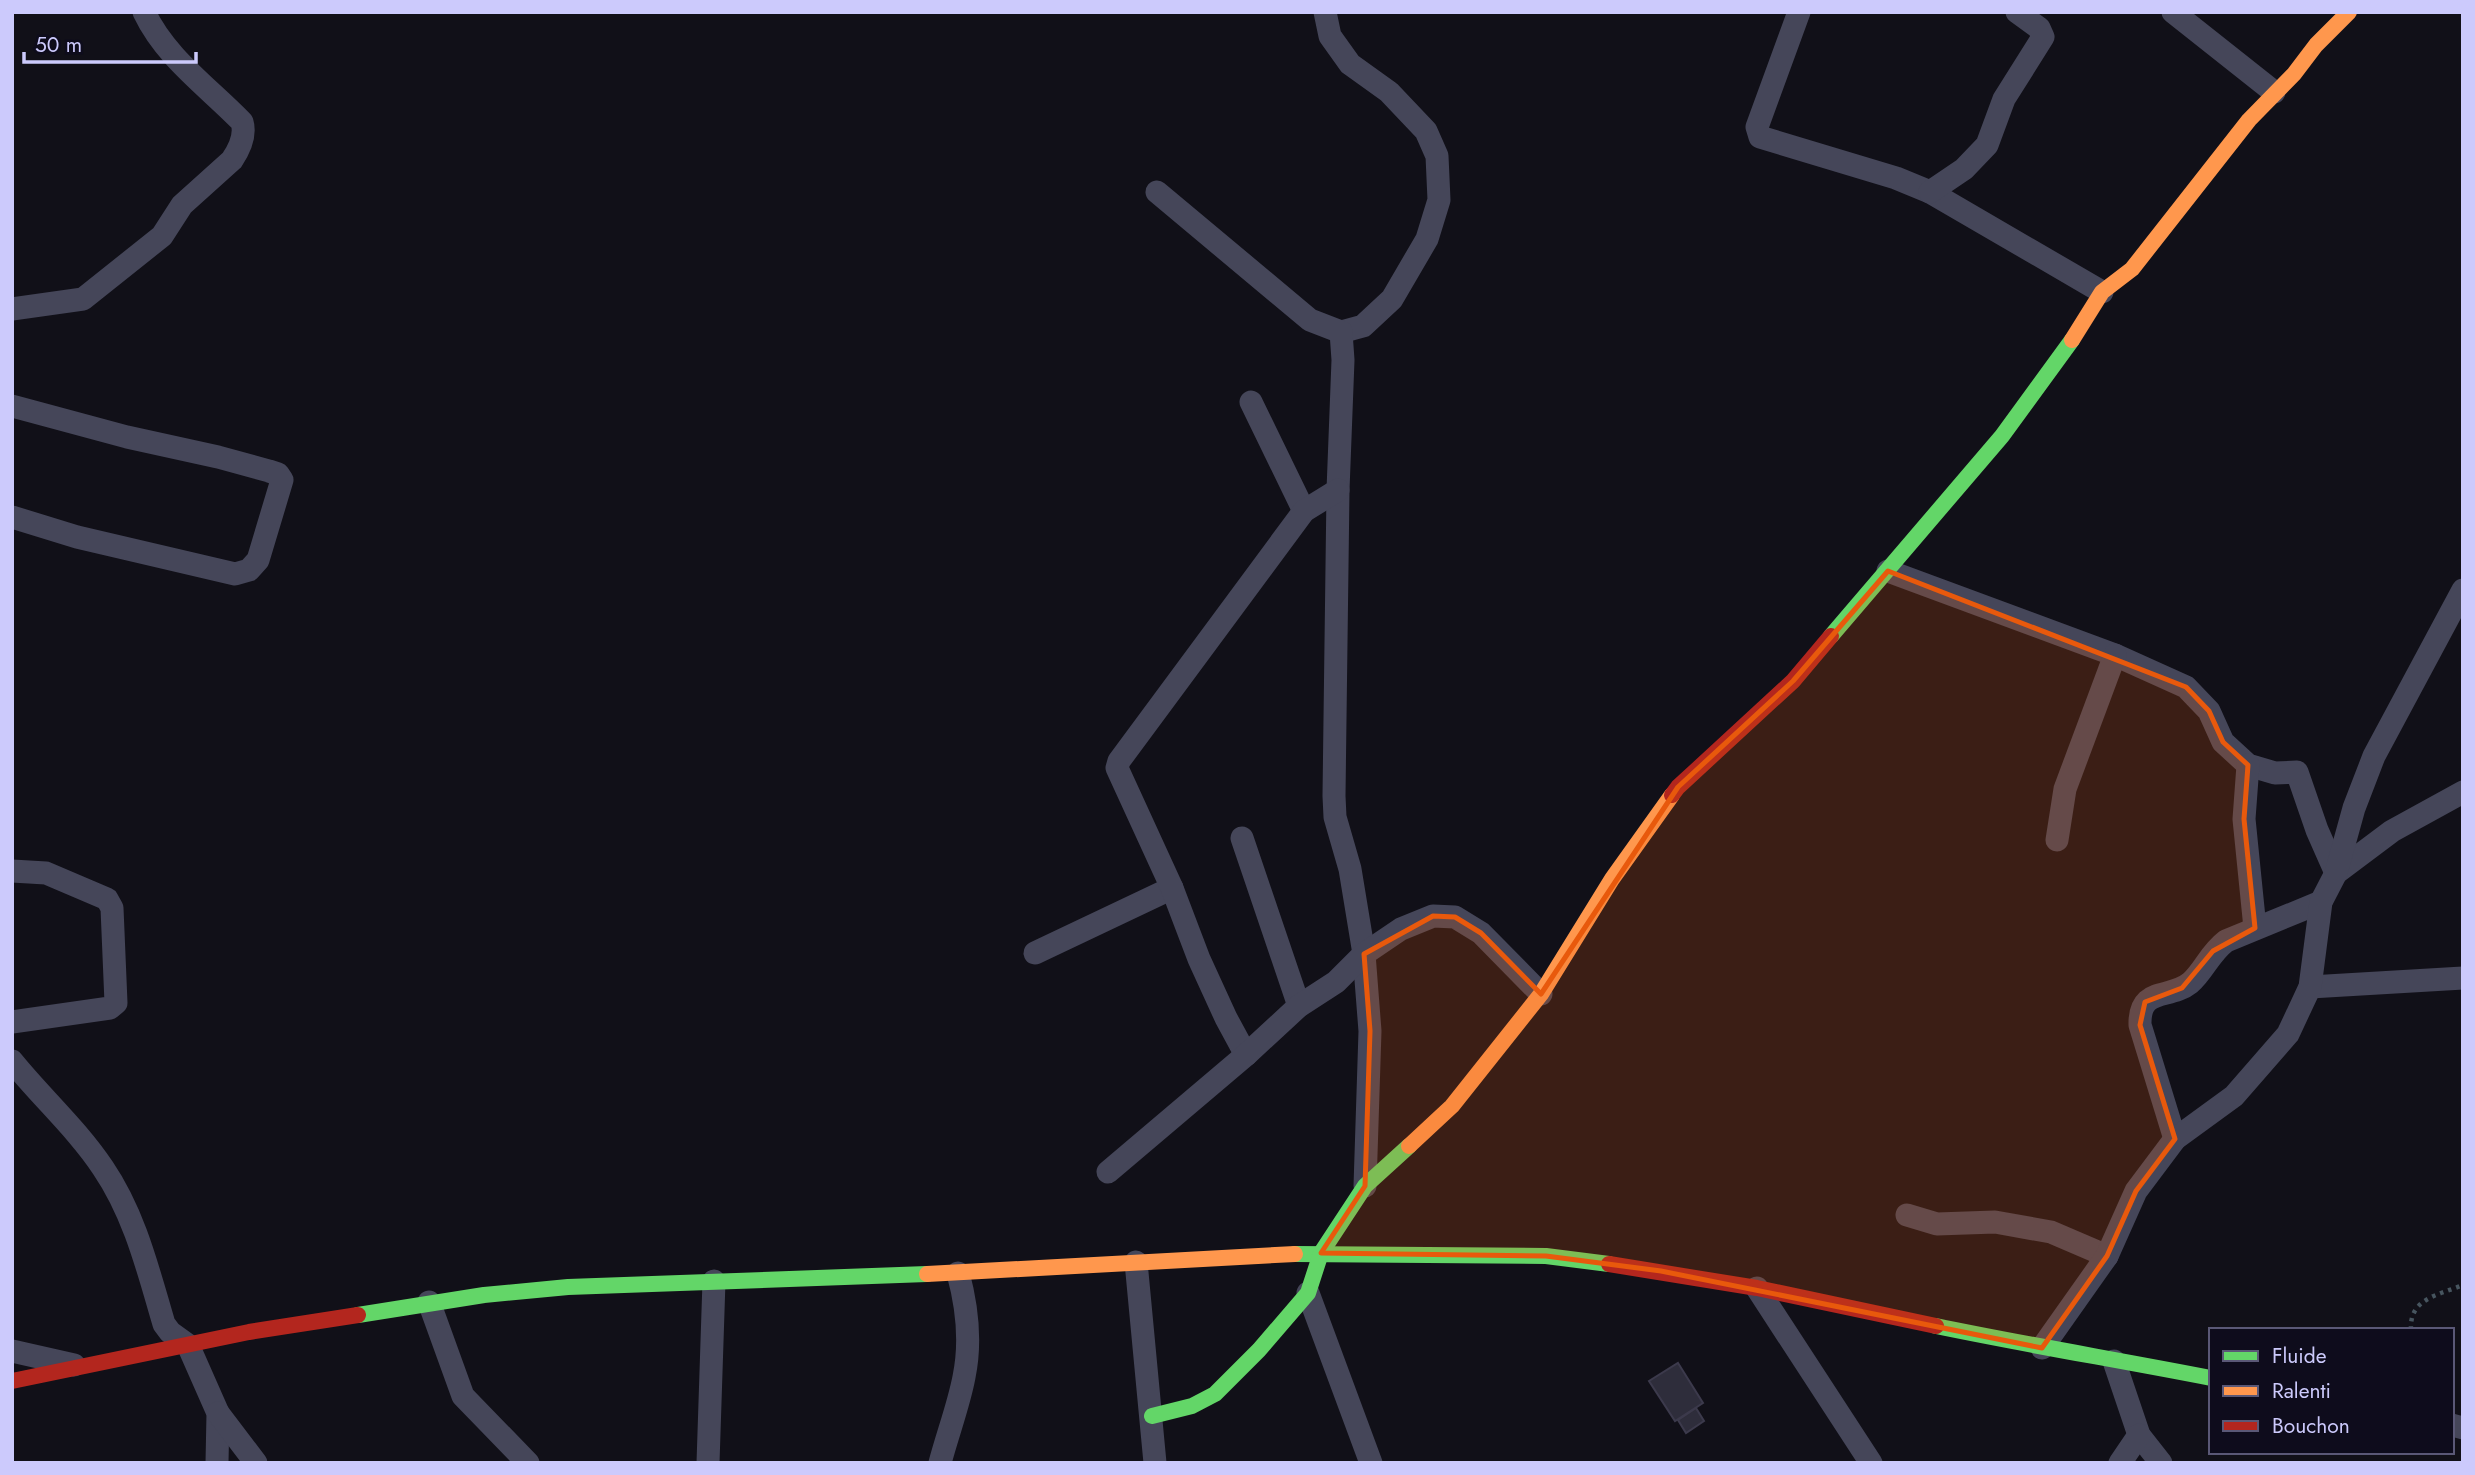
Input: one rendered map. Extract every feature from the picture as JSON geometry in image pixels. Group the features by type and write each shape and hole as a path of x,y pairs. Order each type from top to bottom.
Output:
{"street":[{"path":"12,309 83,299 162,236 183,205 232,160 236,153 244,134 242,122 177,61 150,26 144,12"},
{"path":"1157,192 1310,320 1341,332 1363,326 1392,299 1427,239 1439,200 1437,156 1426,131 1389,92 1350,64 1330,36 1325,12"},
{"path":"1799,12 1758,127 1760,137 1896,178 1930,192 2102,292"},
{"path":"1930,192 1964,169 1987,145 2004,99 2043,37 2039,28 2017,12"},
{"path":"2172,12 2274,92"},
{"path":"1152,1416 1192,1406 1215,1394 1259,1350 1308,1293 1321,1253 1365,1186 1452,1106 1541,994 1612,879 1678,787 1793,681 2002,436 2085,322 2102,292 2132,269 2185,199 2274,92 2294,74 2316,45 2349,12"},
{"path":"1341,332 1343,360 1338,490 1334,796 1335,817 1350,869 1364,954 1370,1031 1365,1186"},
{"path":"1251,402 1304,511"},
{"path":"12,406 127,437 218,457 278,474 282,480 258,560 249,570 235,574 77,537 12,517"},
{"path":"1246,1055 1199,959 1172,888 1117,768 1119,761 1304,511 1338,490"},
{"path":"1888,571 2115,655 2186,687 2208,711 2223,742 2248,765 2275,773 2297,772 2317,830 2336,873"},
{"path":"2042,1348 2107,1256 2136,1191 2175,1139 2234,1096 2288,1034 2310,987 2321,902 2336,873 2354,808 2374,756 2463,590"},
{"path":"2057,840 2065,789 2115,655"},
{"path":"2248,765 2244,819 2255,928"},
{"path":"2336,873 2392,831 2463,792"},
{"path":"1242,838 1299,1006"},
{"path":"12,871 46,873 107,899 112,908 117,983 116,1003 110,1008 12,1022"},
{"path":"1035,953 1172,888"},
{"path":"2175,1139 2140,1025 2140,1014 2145,1002 2155,995 2182,988 2192,981 2213,951 2226,941 2321,902"},
{"path":"1108,1172 1246,1055 1299,1006 1336,982 1364,954 1401,929 1433,916 1455,917 1481,933 1541,994"},
{"path":"2310,987 2463,978"},
{"path":"12,1061 71,1125 104,1170 134,1224 164,1324 188,1345 218,1413 256,1463"},
{"path":"1907,1215 1937,1224 1996,1222 2051,1232 2107,1256"},
{"path":"12,1381 188,1345 429,1302 568,1287 844,1279 1321,1253 1546,1256 1661,1271 1757,1288 2042,1348 2209,1378"},
{"path":"1136,1262 1152,1416 1154,1463"},
{"path":"940,1463 964,1378 967,1353 964,1298 958,1273"},
{"path":"708,1463 715,1281"},
{"path":"1757,1288 1871,1463"},
{"path":"1308,1293 1371,1463"},
{"path":"429,1302 463,1396 528,1463"},
{"path":"12,1351 82,1366"},
{"path":"2114,1361 2139,1435 2161,1463"},
{"path":"217,1463 218,1413"},
{"path":"2120,1463 2139,1435"}],"path":[{"path":"2411,1328 2410,1319 2422,1301 2463,1285"}],"highlighted area":[{"path":"1888,571 2186,687 2209,711 2223,742 2248,765 2244,819 2255,928 2213,951 2182,988 2145,1002 2140,1025 2175,1139 2136,1191 2107,1256 2042,1348 1661,1271 1546,1256 1321,1253 1365,1186 1370,1031 1364,954 1433,916 1455,917 1481,933 1541,994 1678,787 1793,681"}],"building":[{"path":"1678,1363 1703,1403 1675,1421 1649,1381"},
{"path":"1696,1408 1704,1421 1686,1433 1678,1420"}],"traffic: fast":[{"path":"1831,636 2002,436 2072,340"},
{"path":"1152,1416 1192,1406 1215,1394 1259,1350 1308,1293 1321,1253 1365,1186 1409,1146"},
{"path":"1295,1254 1546,1256 1609,1264"},
{"path":"358,1315 484,1295 568,1287 927,1274"},
{"path":"1936,1326 2209,1378"}],"traffic: slow":[{"path":"2072,340 2102,292 2132,269 2249,120 2349,12"},
{"path":"1409,1146 1452,1106 1541,994 1612,879 1672,795"},
{"path":"927,1274 1295,1254"}],"traffic: jam":[{"path":"1672,795 1793,681 1831,636"},
{"path":"1609,1264 1757,1288 1936,1326"},
{"path":"12,1381 249,1332 358,1315"}]}
